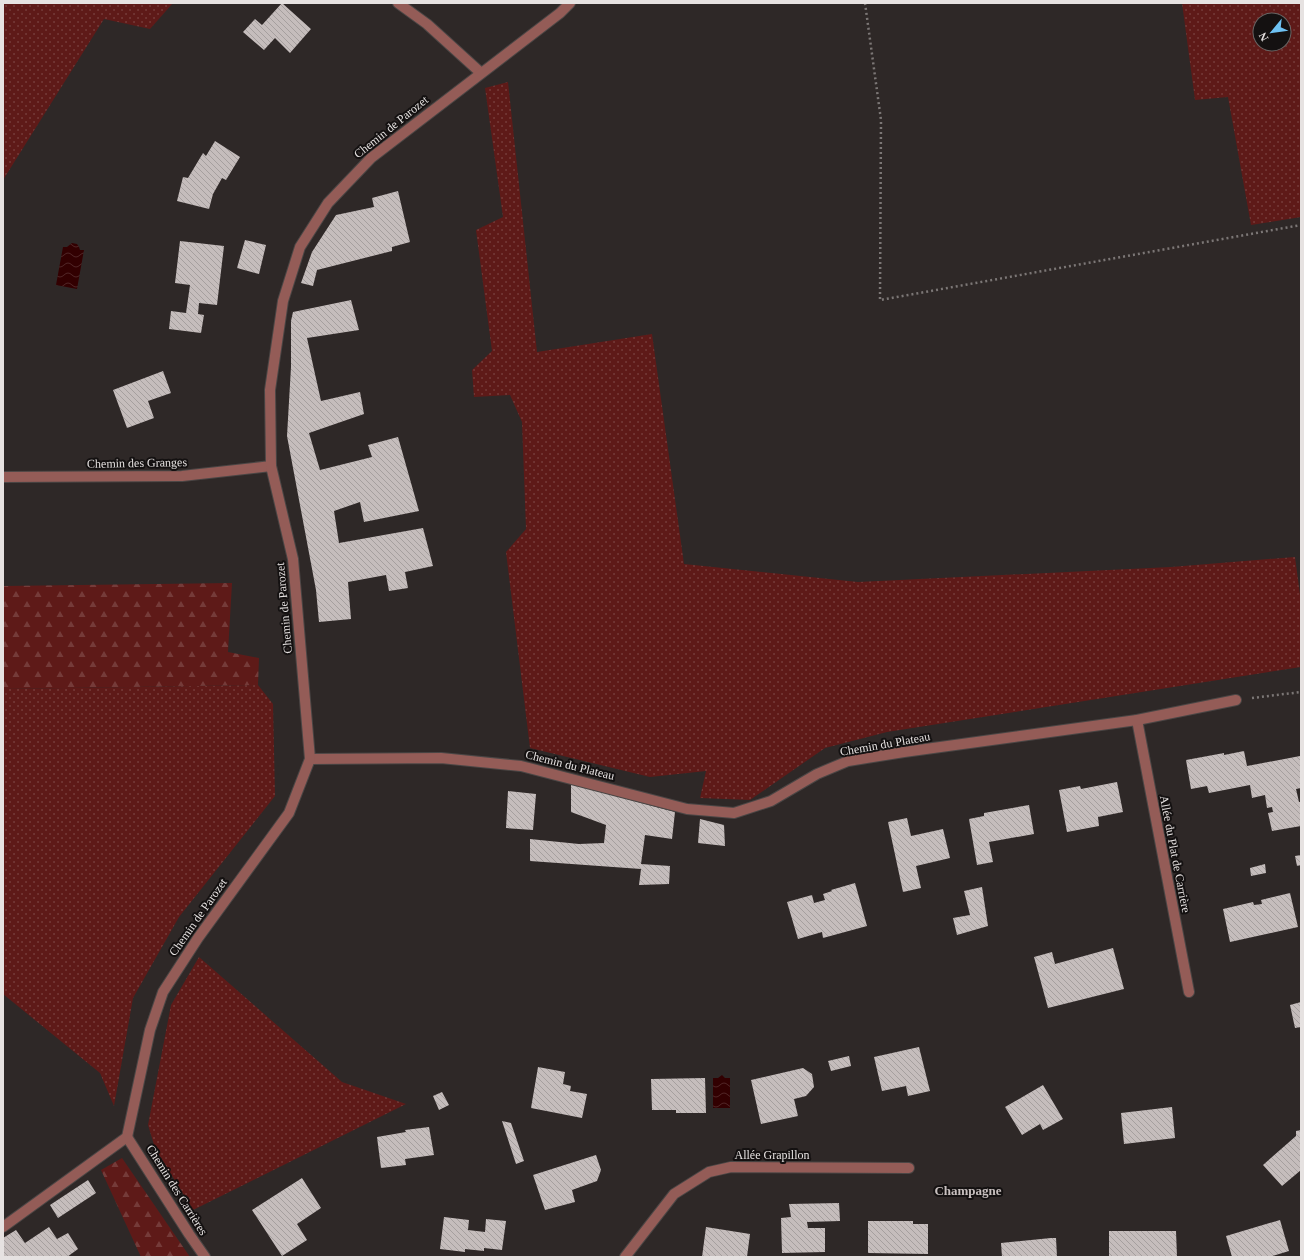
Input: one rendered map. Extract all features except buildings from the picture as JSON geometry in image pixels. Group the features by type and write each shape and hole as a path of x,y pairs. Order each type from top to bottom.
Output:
{"street":[{"path":"398,3 427,24 481,73"},
{"name":"Chemin de Parozet","path":"127,1137 150,1030 163,992 198,938 289,813 310,760 293,559 271,466 270,390 283,301 300,248 328,203 371,158 560,13 570,3"},
{"name":"Chemin des Granges","path":"3,477 182,476 271,466"},
{"name":"Chemin du Plateau","path":"310,760 441,758 521,766 687,809 734,813 771,801 817,774 848,761 1137,720 1236,700"},
{"name":"Allée du Plat de Carrière","path":"1137,720 1189,992"},
{"path":"3,1227 127,1137"},
{"name":"Chemin des Carrières","path":"127,1137 205,1257"},
{"name":"Allée Grapillon","path":"625,1257 674,1194 709,1172 731,1167 910,1168"}],"path":[{"path":"865,3 881,120 880,300 1301,225"},
{"path":"1236,700 1301,692"}],"green space":[{"path":"3,3 173,3 150,29 104,19 3,180"},
{"path":"1182,3 1301,3 1301,217 1251,225 1228,97 1195,100"},
{"path":"508,82 537,352 652,334 684,564 858,582 1171,567 1295,557 1301,602 1301,667 887,732 825,748 750,800 700,798 706,771 650,777 530,748 506,552 526,529 522,422 510,395 474,397 472,370 492,351 476,230 503,217 485,88"},
{"path":"232,583 228,652 259,658 258,685 3,689 3,586"},
{"path":"258,685 273,704 275,796 179,917 133,998 114,1106 100,1073 3,994 3,689"},
{"path":"199,957 342,1082 406,1104 193,1210 155,1148 148,1125 171,1005"},
{"path":"122,1158 190,1257 141,1257 101,1170"}],"water":[{"path":"72,243 77,244 80,250 84,250 77,289 56,285 63,247 67,247"},
{"path":"722,1075 725,1078 730,1078 730,1108 713,1108 713,1078 718,1078"}],"district":[{"name":"Champagne","path":"968,1190"}]}
